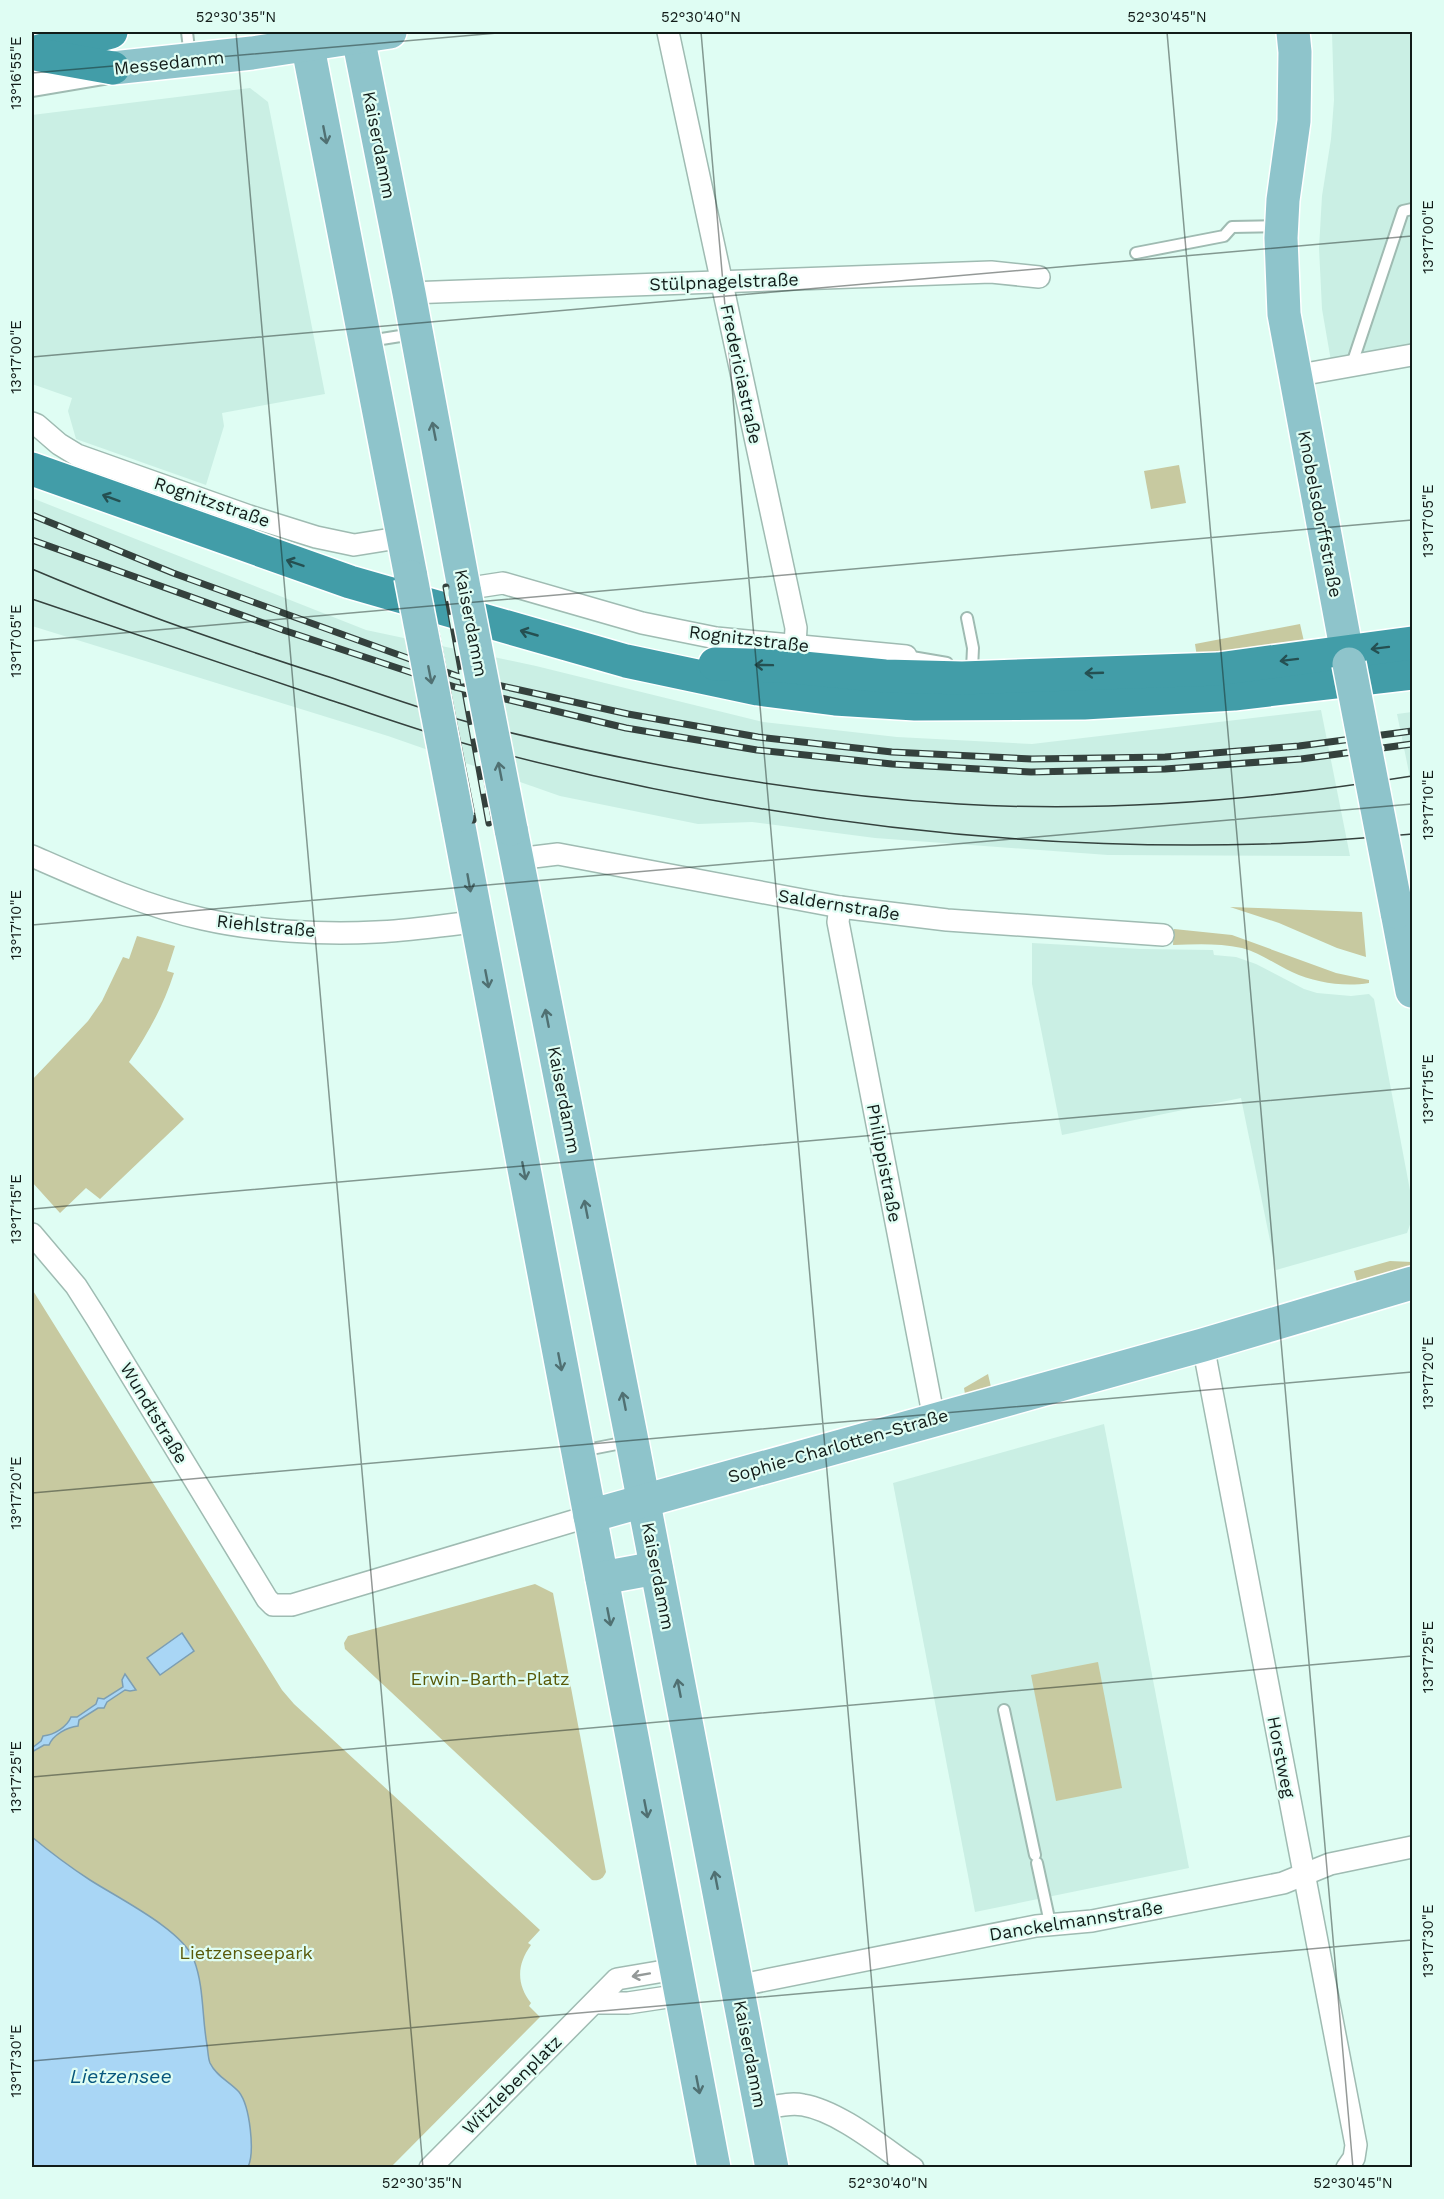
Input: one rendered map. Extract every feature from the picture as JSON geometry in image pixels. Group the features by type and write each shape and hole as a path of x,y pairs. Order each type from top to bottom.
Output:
{"highway":[{"path":"32,63 111,32"},
{"path":"32,63 113,68"},
{"path":"32,469 350,582 626,662 758,689 835,699 915,704 1084,703 1268,690 1413,673"},
{"path":"32,490 209,556 528,656 669,689 780,710 885,721 987,723 1218,712 1413,690"},
{"path":"626,662 783,666 885,676 962,678 1218,669 1348,658 1413,643"}],"main road":[{"name":"Messedamm","path":"113,68 189,46 390,32"},
{"name":"Knobelsdorffstraße","path":"1293,32 1294,121 1281,226 1284,314 1413,991"},
{"name":"Kaiserdamm","path":"357,34 772,2168"},
{"path":"306,38 404,537 714,2168"},
{"name":"Sophie-Charlotten-Straße","path":"590,1516 1203,1345 1413,1283"},
{"path":"602,1578 656,1568"}],"street":[{"name":"Fredericiastraße","path":"668,32 796,628 795,646"},
{"name":"Stülpnagelstraße","path":"409,293 991,272 1039,277"},
{"path":"1294,376 1413,355"},
{"name":"Rognitzstraße","path":"32,423 77,455 249,516 316,537 354,545 404,537"},
{"name":"Rognitzstraße","path":"465,591 503,583 642,623 716,638 906,656"},
{"name":"Saldernstraße","path":"514,844 840,907 947,920 1164,934"},
{"name":"Riehlstraße","path":"32,856 87,880 162,908 237,926 272,930 376,932 476,922"},
{"name":"Philippistraße","path":"840,907 838,922 934,1419"},
{"name":"Wundtstraße","path":"32,1234 76,1286 267,1599"},
{"name":"Horstweg","path":"1203,1345 1356,2145 1354,2158 1347,2168"},
{"name":"Sophie-Charlotten-Straße","path":"267,1599 273,1605 292,1605 590,1516"},
{"name":"Danckelmannstraße","path":"736,1986 1050,1923 1092,1922 1283,1883 1330,1864 1413,1847"},
{"name":"Witzlebenplatz","path":"430,2168 594,2003 628,2003 679,1982"},
{"path":"760,2109 802,2104 831,2113 913,2168"}],"lane":[{"path":"1350,367 1403,211 1413,209"},
{"path":"1136,254 1224,236 1232,227 1281,226"},
{"path":"366,341 416,334"},
{"path":"959,666 973,648 967,618"},
{"name":"Rognitzstraße","path":"906,656 959,666 1031,669 1036,664"},
{"path":"578,1452 632,1441"},
{"path":"1004,1710 1050,1923"}],"shaded area":[{"path":"1332,32 1412,32 1412,346 1331,361 1322,309 1319,248 1322,196 1331,139 1334,100"},
{"path":"250,88 268,102 325,394 222,413 224,426 206,485 76,439 68,411 72,398 32,384 32,115"},
{"path":"32,498 366,630 536,666 763,722 897,737 1032,744 1321,710 1350,856 1108,855 875,838 752,822 698,824 560,796 388,736 32,626"},
{"path":"1412,712 1412,787 1397,714"},
{"path":"1032,943 1213,950 1214,955 1236,957 1256,964 1304,989 1317,993 1351,996 1369,994 1374,999 1412,1201 1412,1219 1407,1233 1276,1270 1241,1098 1062,1135 1032,984"},
{"path":"1104,1424 1189,1868 975,1912 893,1483"}],"green space":[{"path":"1179,465 1186,503 1151,509 1144,471"},
{"path":"1300,624 1305,646 1197,657 1195,644"},
{"path":"1230,907 1362,912 1366,957 1337,948 1279,923"},
{"path":"1174,929 1232,935 1336,973 1369,980 1369,983 1340,984 1311,979 1249,950 1233,946 1173,945"},
{"path":"137,936 175,946 167,971 174,973 154,1019 129,1062 184,1119 100,1199 86,1188 60,1213 32,1182 32,1080 88,1021 102,1001 123,957 129,959"},
{"path":"1390,1261 1412,1262 1412,1269 1357,1282 1354,1271"},
{"name":"Lietzenseepark","path":"32,1289 282,1690 294,1704 540,1930 528,1943 531,1945 523,1959 520,1974 523,1989 531,2003 529,2006 540,2017 391,2167 32,2167"},
{"path":"988,1374 991,1387 965,1394 964,1388"},
{"name":"Erwin-Barth-Platz","path":"535,1584 553,1593 606,1872 599,1880 592,1880 345,1649 344,1643 348,1636"},
{"path":"1098,1662 1122,1788 1056,1801 1031,1675"}],"water":[{"path":"182,1633 194,1651 160,1675 147,1658"},
{"path":"125,1674 136,1690 125,1690 107,1702 104,1708 98,1708 79,1720 78,1726 61,1732 49,1745 44,1745 32,1752 32,1748 41,1741 43,1736 60,1730 71,1717 77,1717 96,1704 98,1698 104,1699 123,1687 122,1680"},
{"name":"Lietzensee","path":"32,1837 83,1875 164,1926 188,1949 200,1980 210,2063 216,2072 239,2092 249,2118 251,2151 248,2167 32,2167"}],"tram line":[{"path":"32,569 104,599 214,639 456,719 595,752 776,785 959,804 1073,807 1243,798 1412,776"},
{"path":"32,599 470,745 567,770 764,809 863,824 963,835 1063,842 1163,845 1264,844 1412,834"}],"railway":[{"path":"32,515 173,573 457,676 628,714 758,737 892,752 1032,759 1165,757 1299,746 1412,731"},
{"path":"32,540 283,630 455,687 626,728 757,750 892,764 1031,772 1165,769 1301,759 1412,744"},
{"path":"426,582 473,820"},
{"path":"446,587 489,823"}]}
